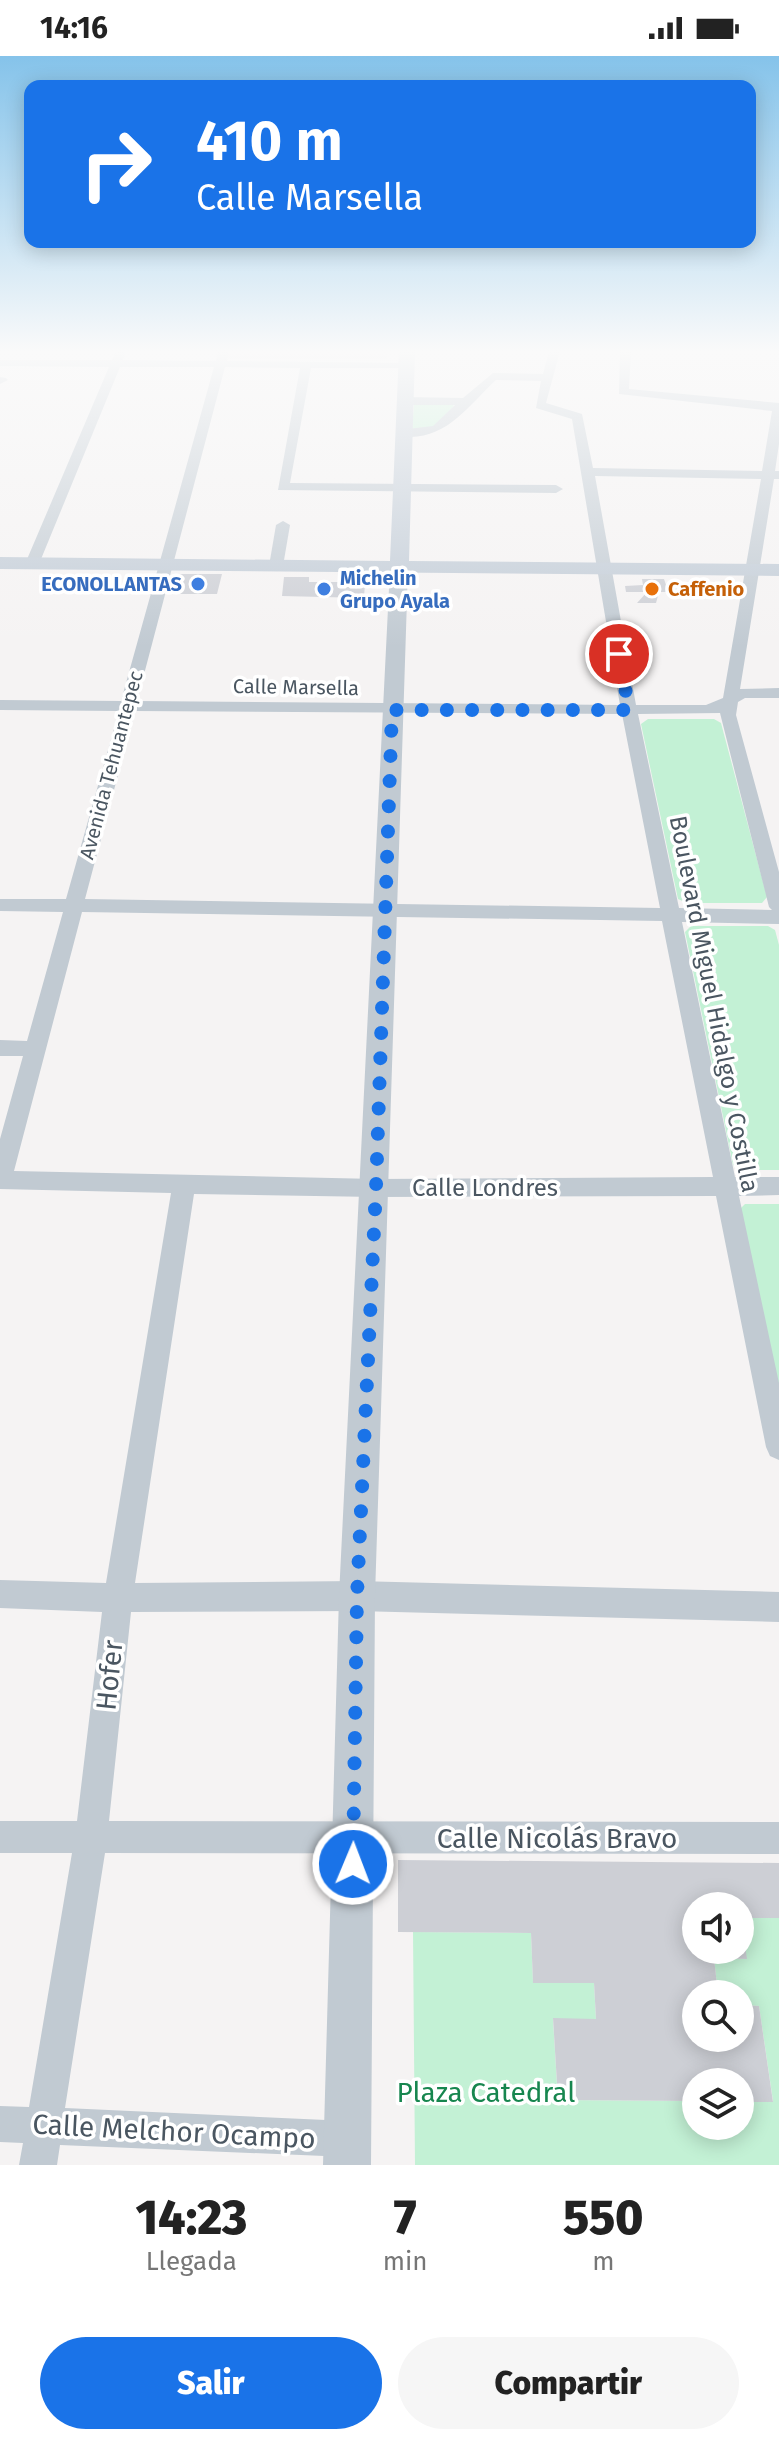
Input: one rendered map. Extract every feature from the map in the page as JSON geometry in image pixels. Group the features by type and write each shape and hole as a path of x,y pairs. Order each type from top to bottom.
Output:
{"main road":[{"path":"399,568 403,449"},
{"path":"0,563 779,570"}],"street":[{"path":"32,564 80,449"},
{"name":"Avenida Tehuantepec","path":"0,1180 198,449"},
{"path":"290,449 283,487 556,489"},
{"name":"Boulevard Miguel Hidalgo y Costilla","path":"584,449 629,710 779,1447"},
{"path":"776,449 774,475 728,715 779,907"},
{"path":"588,472 774,475"},
{"path":"276,566 283,525"},
{"path":"347,2152 357,1596 399,568"},
{"name":"Calle Marsella","path":"0,705 706,710 716,709 742,693 779,693"},
{"path":"0,905 779,917"},
{"path":"0,1048 37,1049"},
{"name":"Calle Londres","path":"0,1180 376,1188 779,1186"},
{"name":"Hofer","path":"38,2165 91,1836 118,1598 184,1185"},
{"path":"0,1594 118,1598 357,1596 779,1607"},
{"name":"Calle Nicolás Bravo","path":"0,1837 779,1838"},
{"name":"Calle Melchor Ocampo","path":"0,2124 44,2125 347,2152"}],"green space":[{"path":"648,719 714,719 721,723 767,897 762,903 687,903 678,899 641,724"},
{"path":"691,926 768,926 775,930 779,945 779,1170 741,1170 733,1165 685,932"},
{"path":"745,1204 779,1204 779,1400 740,1209"},
{"name":"Plaza Catedral","path":"754,1918 779,1918 779,2165 415,2165 413,1932 531,1933 533,1982 594,1983 596,2019 553,2019 558,2100 682,2101 682,2140 754,2140 754,2102 773,2101 759,2006 754,2006 754,1980 716,1980 715,1964 754,1964"}],"building":[{"name":"ECONOLLANTAS","path":"179,574 222,574 217,594 174,594"},
{"name":"Michelin Grupo Ayala","path":"284,577 309,577 309,582 365,582 364,598 282,596"},
{"name":"Caffenio","path":"642,579 664,579 666,585 678,586 680,592 659,592 656,603 637,603 647,592 626,592 625,586 643,585"},
{"path":"398,1860 779,1863 779,1918 754,1918 754,1892 682,1892 682,1964 715,1964 716,1980 682,1980 682,2052 754,2052 754,2006 759,2006 773,2102 754,2102 754,2068 682,2068 682,2101 558,2100 553,2018 596,2019 594,1983 533,1983 531,1933 398,1932"}],"place":[{"name":"ECONOLLANTAS","path":"198,584"},
{"name":"Michelin Grupo Ayala","path":"324,589"},
{"name":"Caffenio","path":"652,589"}],"route":[{"path":"353,1864 357,1596 376,1188 392,710 629,710 619,654"}]}
